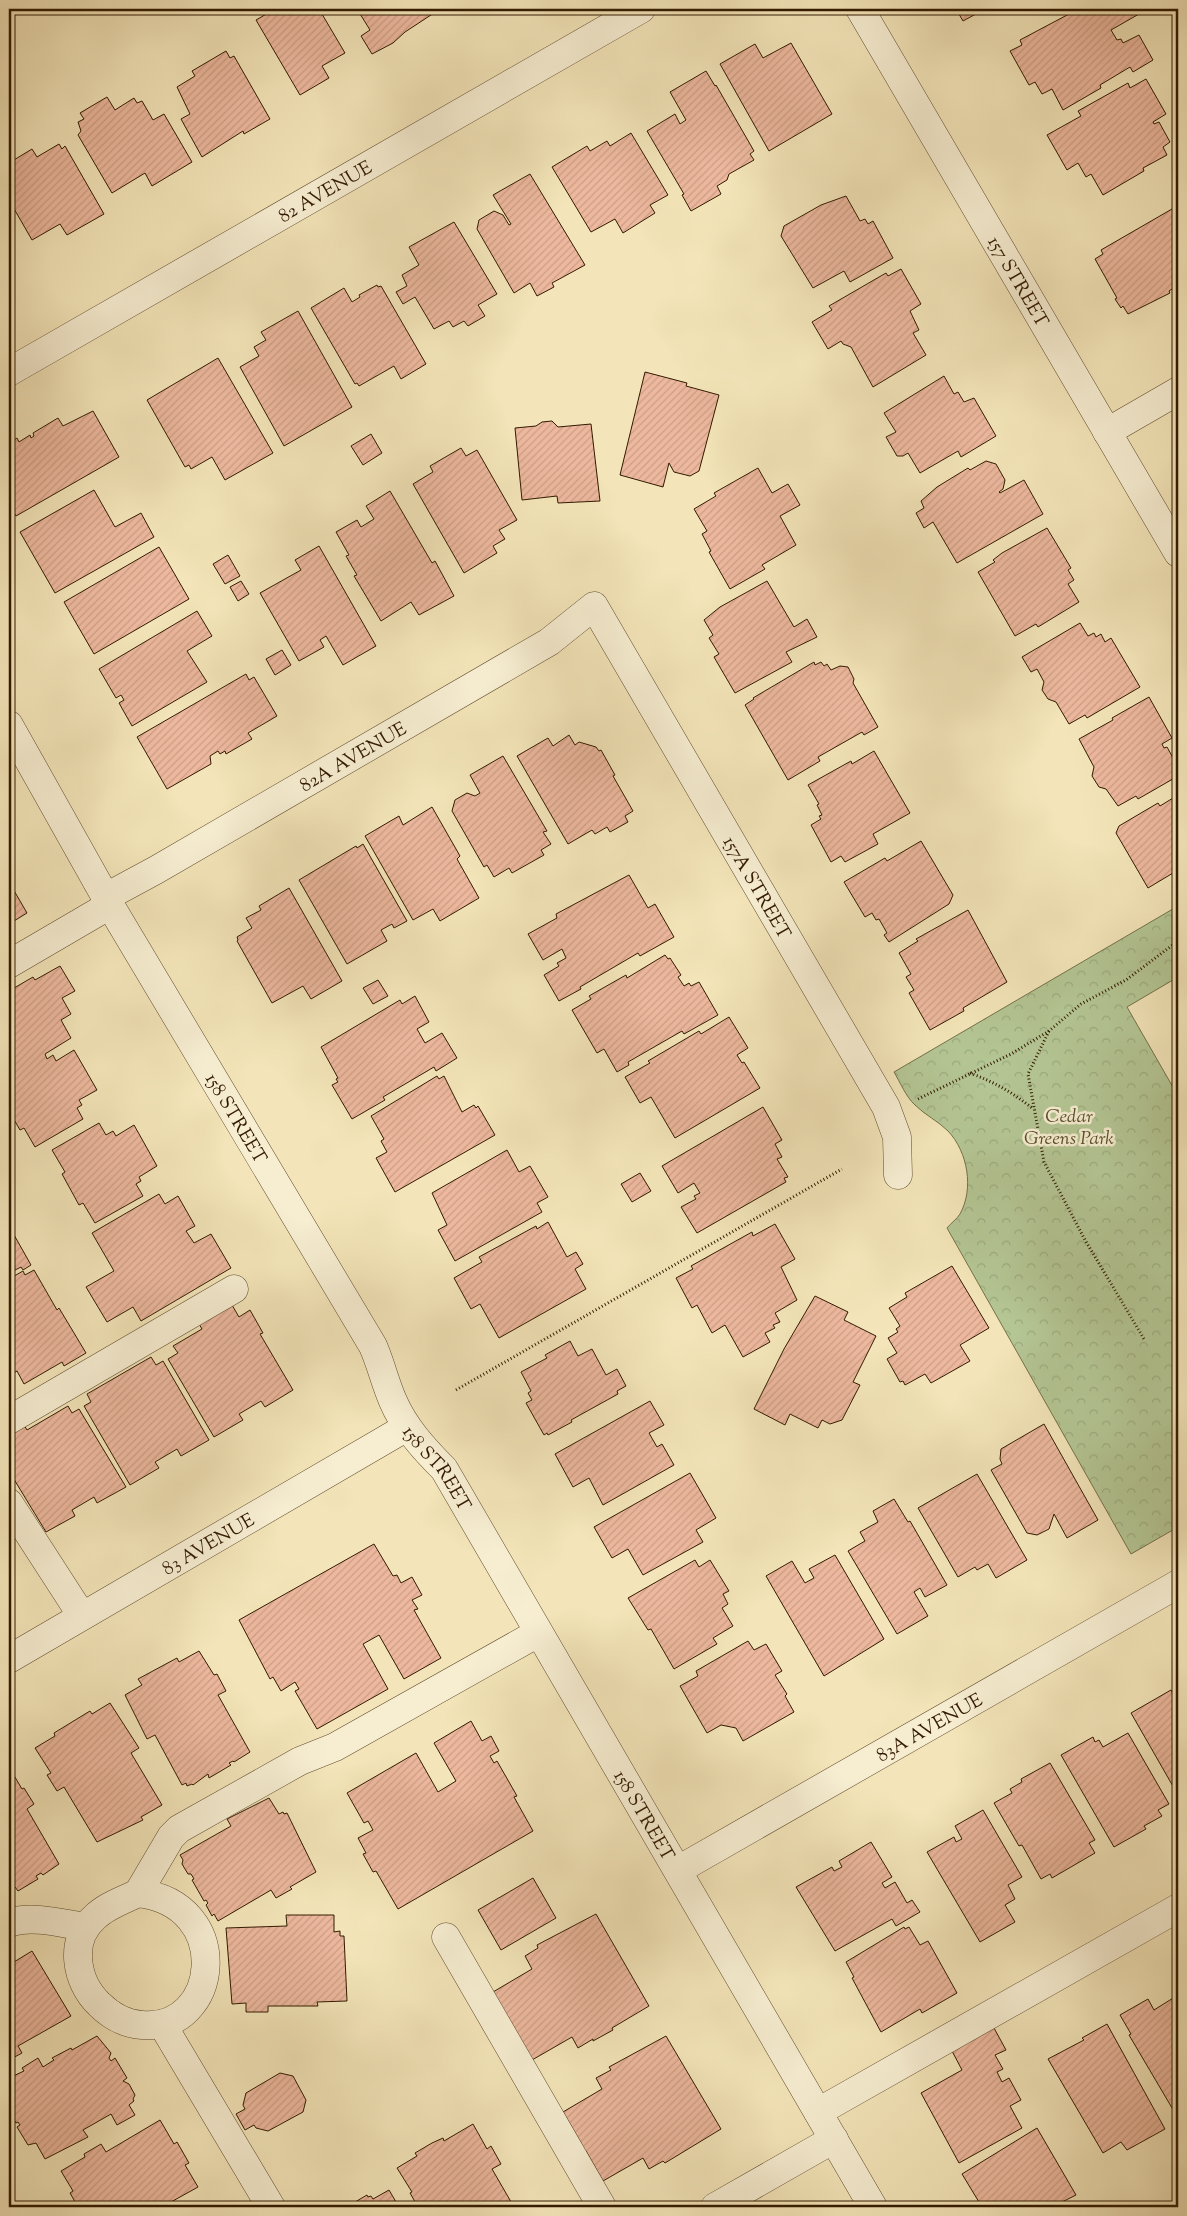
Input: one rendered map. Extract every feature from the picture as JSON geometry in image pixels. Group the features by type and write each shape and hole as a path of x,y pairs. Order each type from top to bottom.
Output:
{"street":[{"name":"82 AVENUE","path":"9,372 641,9"},
{"name":"157 STREET","path":"860,9 1178,553"},
{"path":"1106,432 1178,391"},
{"name":"82A AVENUE","path":"9,964 156,870 550,642 594,606"},
{"name":"157A STREET","path":"594,606 886,1108 897,1137 898,1176"},
{"name":"158 STREET","path":"9,725 108,901 373,1346 394,1403 407,1426 444,1469 872,2207"},
{"path":"9,1420 234,1289"},
{"name":"83 AVENUE","path":"9,1658 407,1426"},
{"path":"9,1503 82,1616"},
{"name":"83A AVENUE","path":"678,1870 1178,1584"},
{"path":"138,1893 164,1900 186,1913 195,1924 205,1948 207,1961 205,1974 195,1999 187,2009 162,2024 132,2024 106,2011 96,2002 81,1978 78,1964 79,1947 85,1927 96,1915 138,1893 171,1837 184,1826 300,1761 335,1747 538,1632"},
{"path":"818,2112 1178,1908"},
{"path":"9,1923 17,1920 29,1920 85,1927"},
{"path":"446,1937 602,2207"},
{"path":"162,2024 271,2207"},
{"path":"715,2207 834,2139"}],"path":[{"path":"916,1100 1011,1054 1049,1031 1081,1004 1126,980 1178,940"},
{"path":"1049,1031 1028,1074 1044,1162 1077,1225 1144,1338"},
{"path":"970,1073 993,1081 1012,1092 1033,1108"},
{"path":"456,1390 842,1169"},
{"path":"9,1718 13,1726"}],"green space":[{"name":"Cedar Greens Park","path":"1178,906 1178,977 1127,1007 1178,1096 1178,1527 1131,1554 947,1228 960,1214 967,1193 967,1171 960,1149 948,1131 912,1102 894,1072"}],"building":[{"path":"275,9 285,9 289,15 298,9 319,9 345,53 322,66 329,78 300,95 256,20"},
{"path":"357,9 431,9 434,13 405,32 393,43 372,54 361,36 370,30"},
{"path":"956,9 985,9 963,21"},
{"path":"1070,9 1136,9 1139,14 1111,30 1117,40 1121,39 1123,43 1139,35 1153,60 1133,72 1130,67 1100,85 1101,88 1063,110 1052,89 1042,94 1035,82 1029,85 1010,51 1022,45 1020,40 1069,14 1067,11"},
{"path":"791,43 832,114 769,151 720,64 755,44 763,58"},
{"path":"226,51 230,58 234,56 270,119 244,134 243,131 202,157 181,119 190,114 177,87 195,76 192,71"},
{"path":"706,71 754,151 750,154 754,160 729,174 727,180 717,186 721,194 691,211 682,195 684,194 647,131 675,114 680,124 686,120 670,92"},
{"path":"1146,79 1166,114 1153,122 1154,124 1159,122 1170,142 1163,147 1167,155 1143,168 1144,171 1103,195 1091,174 1086,177 1078,163 1067,170 1047,135 1081,116 1078,111 1128,83 1130,88"},
{"path":"107,97 115,110 134,98 137,103 142,101 153,120 164,114 192,162 152,186 145,173 112,193 78,135 81,131 78,122 84,119 80,113"},
{"path":"631,133 668,195 650,205 655,213 623,233 615,219 591,232 552,167 587,146 590,151 607,141 610,146"},
{"path":"59,144 62,149 65,146 104,214 67,235 60,224 32,240 9,200 9,163 32,149 37,157"},
{"path":"530,174 585,265 552,283 554,287 537,296 530,283 514,293 477,229 479,220 494,211 503,215 509,225 511,224 493,195"},
{"path":"846,196 860,221 865,219 868,224 873,221 893,258 850,282 844,271 813,288 781,236 784,226 821,205"},
{"path":"1172,209 1174,212 1178,210 1178,285 1169,291 1170,293 1128,314 1115,299 1117,298 1095,259 1103,254 1101,250"},
{"path":"454,222 497,294 478,305 485,316 468,326 464,321 453,327 449,321 434,329 415,297 403,304 396,292 407,286 402,275 419,265 409,247"},
{"path":"901,269 921,304 910,311 919,330 913,333 926,355 873,387 851,347 843,344 841,341 828,349 812,322 832,310 829,306 886,273 888,276"},
{"path":"377,285 378,287 381,286 426,364 401,379 394,366 359,386 357,383 355,384 311,308 344,288 352,302 360,297 359,295"},
{"path":"298,311 352,407 284,446 240,367 259,356 254,347 266,340 261,332"},
{"path":"218,358 273,453 225,480 212,457 191,469 189,465 185,467 147,400"},
{"path":"645,372 687,383 686,386 719,395 699,471 690,476 674,472 669,463 663,487 620,475"},
{"path":"944,376 954,394 958,392 964,402 974,398 996,436 961,457 958,451 920,473 908,453 903,456 897,456 886,437 896,432 884,413"},
{"path":"93,411 119,457 16,516 9,504 9,443 17,438 19,442 30,435 31,438 34,436 33,433 58,418 63,426"},
{"path":"552,421 558,427 591,424 600,501 558,503 557,496 522,500 515,428 536,426 542,422"},
{"path":"371,434 382,453 363,465 351,446"},
{"path":"461,448 466,456 477,450 517,520 499,530 505,539 493,546 497,553 464,573 413,484 433,472 430,466"},
{"path":"986,461 996,464 1005,480 1000,493 1024,480 1043,514 957,563 933,522 924,528 916,513 924,508 921,501 937,487 968,468 970,470"},
{"path":"758,468 772,493 788,484 800,505 780,516 796,545 762,565 765,569 730,589 709,552 711,551 702,534 707,531 694,509 716,496 714,493"},
{"path":"94,490 115,527 141,513 154,537 55,593 20,532"},
{"path":"390,491 432,563 435,561 454,596 419,615 411,602 381,621 354,576 357,575 346,556 349,555 336,532 357,520 361,527 374,519 366,506"},
{"path":"1047,528 1071,568 1068,570 1074,580 1068,584 1079,602 1038,627 1036,624 1015,636 978,572 995,562 993,560 1002,553"},
{"path":"319,546 376,646 343,665 326,636 320,640 324,647 299,661 260,593 301,570 295,560"},
{"path":"159,547 189,599 94,654 64,602"},
{"path":"228,555 240,576 225,584 213,564"},
{"path":"241,581 249,594 238,601 230,587"},
{"path":"767,581 794,627 807,619 817,637 786,652 792,662 735,693 714,657 719,654 709,638 713,635 704,620 720,607"},
{"path":"197,611 212,636 187,651 207,682 132,726 119,703 124,700 121,695 116,698 99,669"},
{"path":"1080,623 1088,636 1094,633 1096,637 1101,634 1105,642 1111,638 1140,687 1087,718 1085,715 1069,724 1056,702 1048,699 1042,690 1044,682 1037,669 1031,672 1022,657"},
{"path":"282,650 291,665 275,675 266,659"},
{"path":"814,662 815,665 821,662 824,666 827,664 831,670 840,666 848,667 854,679 853,683 878,727 864,735 862,732 818,757 820,761 788,780 745,705 753,698"},
{"path":"246,674 249,680 254,677 277,716 248,733 252,739 226,754 225,751 220,754 218,751 210,756 211,764 167,789 137,737"},
{"path":"1149,697 1172,738 1162,744 1164,748 1167,747 1178,767 1178,776 1138,799 1136,796 1118,806 1106,789 1099,787 1092,776 1094,767 1079,739"},
{"path":"569,735 575,745 579,742 596,747 599,751 601,750 633,811 625,816 628,822 610,832 607,827 595,834 592,830 568,844 517,756 548,738 553,746"},
{"path":"874,751 910,813 873,834 878,844 845,862 841,856 831,862 811,825 821,819 819,816 822,815 817,805 819,804 808,785 851,761 852,764"},
{"path":"503,756 547,831 543,832 551,844 541,850 544,855 512,873 509,868 494,877 487,865 484,867 452,811 455,800 467,793 475,796 480,793 470,775"},
{"path":"1178,795 1178,870 1148,888 1116,833 1119,826 1158,803 1160,806"},
{"path":"432,807 460,856 457,859 479,898 440,921 433,909 413,920 365,836 399,816 403,825"},
{"path":"921,841 953,895 949,904 889,942 884,935 887,933 879,919 876,920 872,913 865,917 844,882 885,858 887,861"},
{"path":"363,844 407,921 394,928 392,924 381,930 387,941 347,964 299,880 356,846 357,848"},
{"path":"629,875 648,908 655,904 674,937 640,956 638,953 559,1001 544,975 559,966 557,963 566,958 562,949 543,960 528,934 557,918 556,914"},
{"path":"9,882 27,913 9,924"},
{"path":"289,888 342,981 311,999 303,986 272,1003 237,941 237,937 252,928 246,918 261,910 259,906"},
{"path":"968,910 1007,982 963,1008 964,1011 930,1030 909,993 914,990 906,977 911,974 899,953 918,941 916,939"},
{"path":"665,955 668,959 670,958 681,975 678,977 684,986 689,983 691,986 699,982 718,1015 684,1034 682,1031 628,1062 629,1065 617,1072 604,1049 597,1053 572,1010 591,999 589,996 626,975 627,978"},
{"path":"60,966 75,991 62,998 71,1014 61,1020 71,1038 45,1054 47,1059 53,1055 56,1061 74,1050 97,1090 79,1100 82,1105 77,1108 83,1119 35,1147 24,1128 20,1130 9,1111 9,991 33,977 35,980"},
{"path":"378,980 388,996 373,1004 363,988"},
{"path":"415,996 429,1022 417,1029 425,1043 442,1033 457,1058 436,1071 434,1067 383,1097 385,1100 352,1119 332,1085 338,1082 336,1079 338,1078 321,1047 400,1000 402,1004"},
{"path":"729,1017 748,1048 737,1055 742,1063 744,1062 760,1088 675,1138 651,1097 640,1103 625,1077 699,1031 701,1034"},
{"path":"437,1076 439,1079 444,1076 462,1112 474,1105 476,1108 478,1106 495,1135 395,1192 376,1158 387,1152 381,1141 384,1139 371,1116"},
{"path":"763,1107 782,1140 775,1144 782,1157 777,1159 788,1177 784,1178 786,1182 697,1233 681,1207 696,1199 694,1196 700,1193 694,1183 678,1193 662,1166"},
{"path":"99,1123 106,1135 113,1131 116,1136 134,1125 157,1166 139,1177 141,1181 136,1184 143,1196 95,1223 83,1203 79,1205 62,1174 65,1172 52,1150"},
{"path":"507,1150 519,1172 530,1166 548,1197 537,1203 542,1212 455,1261 438,1230 447,1225 432,1193"},
{"path":"640,1173 651,1191 632,1202 621,1184"},
{"path":"159,1194 165,1204 178,1196 195,1226 186,1231 194,1243 211,1234 231,1268 141,1321 133,1307 107,1322 86,1287 114,1271 92,1233"},
{"path":"548,1222 567,1257 576,1252 583,1264 575,1269 586,1289 499,1338 480,1304 471,1309 454,1278 482,1262 479,1257 536,1226 537,1229"},
{"path":"775,1224 795,1259 781,1267 797,1300 775,1313 780,1322 773,1325 775,1328 765,1333 770,1342 743,1357 725,1325 712,1333 697,1305 692,1308 676,1278 693,1269 691,1266 752,1232 753,1236"},
{"path":"9,1226 31,1265 23,1270 21,1267 9,1273"},
{"path":"952,1266 989,1328 960,1345 970,1361 931,1383 925,1374 905,1385 903,1381 900,1382 887,1359 897,1353 888,1338 898,1332 896,1329 900,1326 889,1308 907,1297 905,1293"},
{"path":"34,1270 57,1310 59,1308 86,1353 64,1366 62,1362 24,1384 17,1371 9,1376 9,1279 23,1271 25,1275"},
{"path":"815,1296 848,1312 844,1320 876,1336 853,1382 860,1385 842,1420 830,1424 822,1420 818,1428 790,1414 785,1425 754,1409 784,1349"},
{"path":"232,1305 239,1317 250,1310 263,1333 260,1334 293,1390 265,1407 261,1401 239,1414 243,1420 214,1437 168,1359 178,1353 173,1346 202,1329 199,1324"},
{"path":"570,1341 578,1356 592,1349 606,1375 617,1369 626,1386 617,1391 618,1394 571,1420 572,1422 548,1435 547,1433 544,1435 526,1403 532,1400 528,1393 531,1391 521,1372 547,1358 545,1355"},
{"path":"151,1357 156,1365 163,1361 209,1440 181,1456 177,1449 155,1462 159,1468 130,1485 84,1406 91,1402 87,1394"},
{"path":"650,1401 664,1425 649,1433 657,1447 662,1444 674,1465 603,1505 589,1478 573,1487 555,1454"},
{"path":"68,1406 72,1413 79,1409 126,1487 97,1503 94,1497 72,1510 75,1516 46,1532 12,1476 9,1477 9,1450 11,1448 9,1434 24,1425 27,1430"},
{"path":"1044,1424 1098,1520 1067,1538 1054,1514 1049,1529 1037,1535 1027,1533 991,1470 1002,1464 1000,1459 1001,1449"},
{"path":"690,1473 716,1518 696,1530 703,1542 643,1575 628,1549 612,1558 594,1527"},
{"path":"977,1474 1027,1560 996,1578 988,1564 977,1570 975,1567 958,1577 918,1508"},
{"path":"894,1499 908,1522 910,1521 947,1585 925,1597 920,1588 914,1592 928,1616 897,1634 848,1551 865,1541 860,1532 878,1522 873,1511"},
{"path":"374,1544 393,1576 397,1575 401,1583 412,1577 422,1595 412,1600 418,1609 414,1610 441,1658 404,1679 379,1635 363,1644 388,1689 317,1729 295,1691 299,1689 295,1682 281,1691 273,1677 270,1679 239,1620"},
{"path":"835,1555 884,1639 824,1676 766,1576 792,1561 805,1583 814,1578 809,1569"},
{"path":"695,1560 699,1567 710,1560 729,1591 723,1594 728,1604 722,1608 733,1626 713,1638 717,1644 674,1669 651,1629 648,1630 628,1598"},
{"path":"748,1641 754,1650 766,1644 782,1671 775,1675 787,1694 785,1696 794,1712 743,1741 736,1728 721,1725 707,1733 680,1686 698,1676 696,1671"},
{"path":"199,1651 214,1675 217,1674 226,1691 218,1695 250,1752 229,1763 231,1765 209,1778 208,1774 193,1785 187,1786 186,1783 182,1785 155,1735 147,1739 125,1695 142,1685 138,1679 177,1658 179,1662"},
{"path":"1171,1690 1175,1698 1178,1696 1178,1795 1131,1713"},
{"path":"110,1703 139,1748 131,1753 162,1805 141,1817 143,1820 97,1842 64,1787 57,1791 47,1775 51,1773 35,1748 55,1736 54,1733 90,1711 92,1714"},
{"path":"471,1721 482,1741 491,1736 499,1751 490,1756 494,1763 497,1761 517,1796 514,1797 533,1831 398,1909 376,1871 373,1872 363,1854 366,1853 358,1838 373,1830 368,1821 364,1823 347,1793 416,1753 438,1792 456,1781 434,1743"},
{"path":"1128,1733 1169,1804 1158,1810 1162,1816 1144,1826 1146,1829 1114,1847 1061,1755 1093,1737 1095,1742 1099,1740 1103,1747"},
{"path":"1050,1763 1095,1840 1089,1843 1095,1853 1052,1878 1050,1874 1041,1879 1022,1845 1019,1846 994,1803 1012,1793 1010,1789 1022,1782 1021,1779"},
{"path":"9,1767 22,1789 24,1788 34,1804 27,1809 59,1864 43,1875 41,1873 36,1876 38,1879 18,1891 15,1887 11,1889 13,1892 9,1895"},
{"path":"269,1798 279,1814 287,1813 316,1872 290,1887 292,1889 276,1898 271,1890 218,1921 214,1914 212,1916 206,1905 208,1903 206,1900 204,1901 192,1880 194,1879 191,1874 188,1874 182,1864 183,1860 180,1855 231,1826 227,1819"},
{"path":"983,1810 1022,1877 1008,1885 1015,1899 1005,1905 1015,1922 980,1942 927,1852 954,1837 956,1842 962,1839 955,1826"},
{"path":"871,1842 892,1877 882,1883 885,1888 895,1882 907,1903 912,1900 920,1912 896,1926 892,1919 835,1951 796,1887 832,1867 834,1871 842,1867 839,1861"},
{"path":"533,1878 556,1918 501,1950 478,1910"},
{"path":"596,1914 649,2006 612,2028 613,2030 578,2048 572,2037 532,2060 493,1992 532,1969 525,1956 538,1948 537,1945"},
{"path":"286,1915 334,1915 334,1932 340,1931 340,1936 344,1936 347,2001 317,2002 318,2006 268,2006 268,2012 246,2012 246,2003 232,2004 226,1928 287,1926"},
{"path":"904,1927 905,1929 909,1927 920,1945 928,1941 957,1993 922,2013 920,2009 881,2032 852,1978 854,1977 846,1962"},
{"path":"32,1951 71,2016 18,2046 22,2053 9,2060 9,1965"},
{"path":"1178,1995 1178,2112 1175,2113 1129,2035 1131,2034 1120,2015 1148,1999 1154,2010"},
{"path":"1107,2024 1165,2129 1127,2150 1121,2142 1103,2153 1048,2059 1084,2040 1082,2038"},
{"path":"994,2028 1006,2050 995,2055 1003,2069 997,2072 1002,2082 1009,2078 1021,2100 1010,2106 1022,2128 959,2163 921,2093 962,2070 952,2051"},
{"path":"97,2036 111,2053 109,2058 111,2061 115,2058 127,2078 123,2081 129,2084 135,2095 134,2101 129,2105 135,2115 117,2125 111,2114 83,2130 88,2137 45,2159 36,2143 28,2145 17,2127 20,2125 18,2122 16,2123 9,2112 11,2107 9,2102 9,2078 24,2071 22,2068 38,2058 43,2067 54,2060 52,2058 71,2048 72,2050"},
{"path":"666,2036 721,2129 665,2163 663,2161 649,2169 643,2158 603,2181 586,2151 584,2152 581,2143 563,2112 602,2089 596,2078 611,2070 609,2067"},
{"path":"280,2073 293,2076 306,2100 303,2112 268,2131 256,2128 254,2125 245,2130 236,2114 245,2109 243,2105 246,2093"},
{"path":"160,2120 174,2144 177,2142 189,2163 185,2165 198,2187 162,2207 78,2207 70,2193 73,2191 61,2171 85,2157 84,2154 101,2144 106,2152"},
{"path":"473,2124 487,2149 491,2146 501,2164 492,2169 514,2207 418,2207 410,2193 412,2192 397,2168 417,2156 415,2153 432,2143 443,2138 444,2141"},
{"path":"1037,2128 1076,2195 1058,2204 1059,2207 991,2207 989,2204 982,2207 962,2174"},
{"path":"389,2190 399,2207 351,2207 350,2205 367,2195 373,2199"}]}
